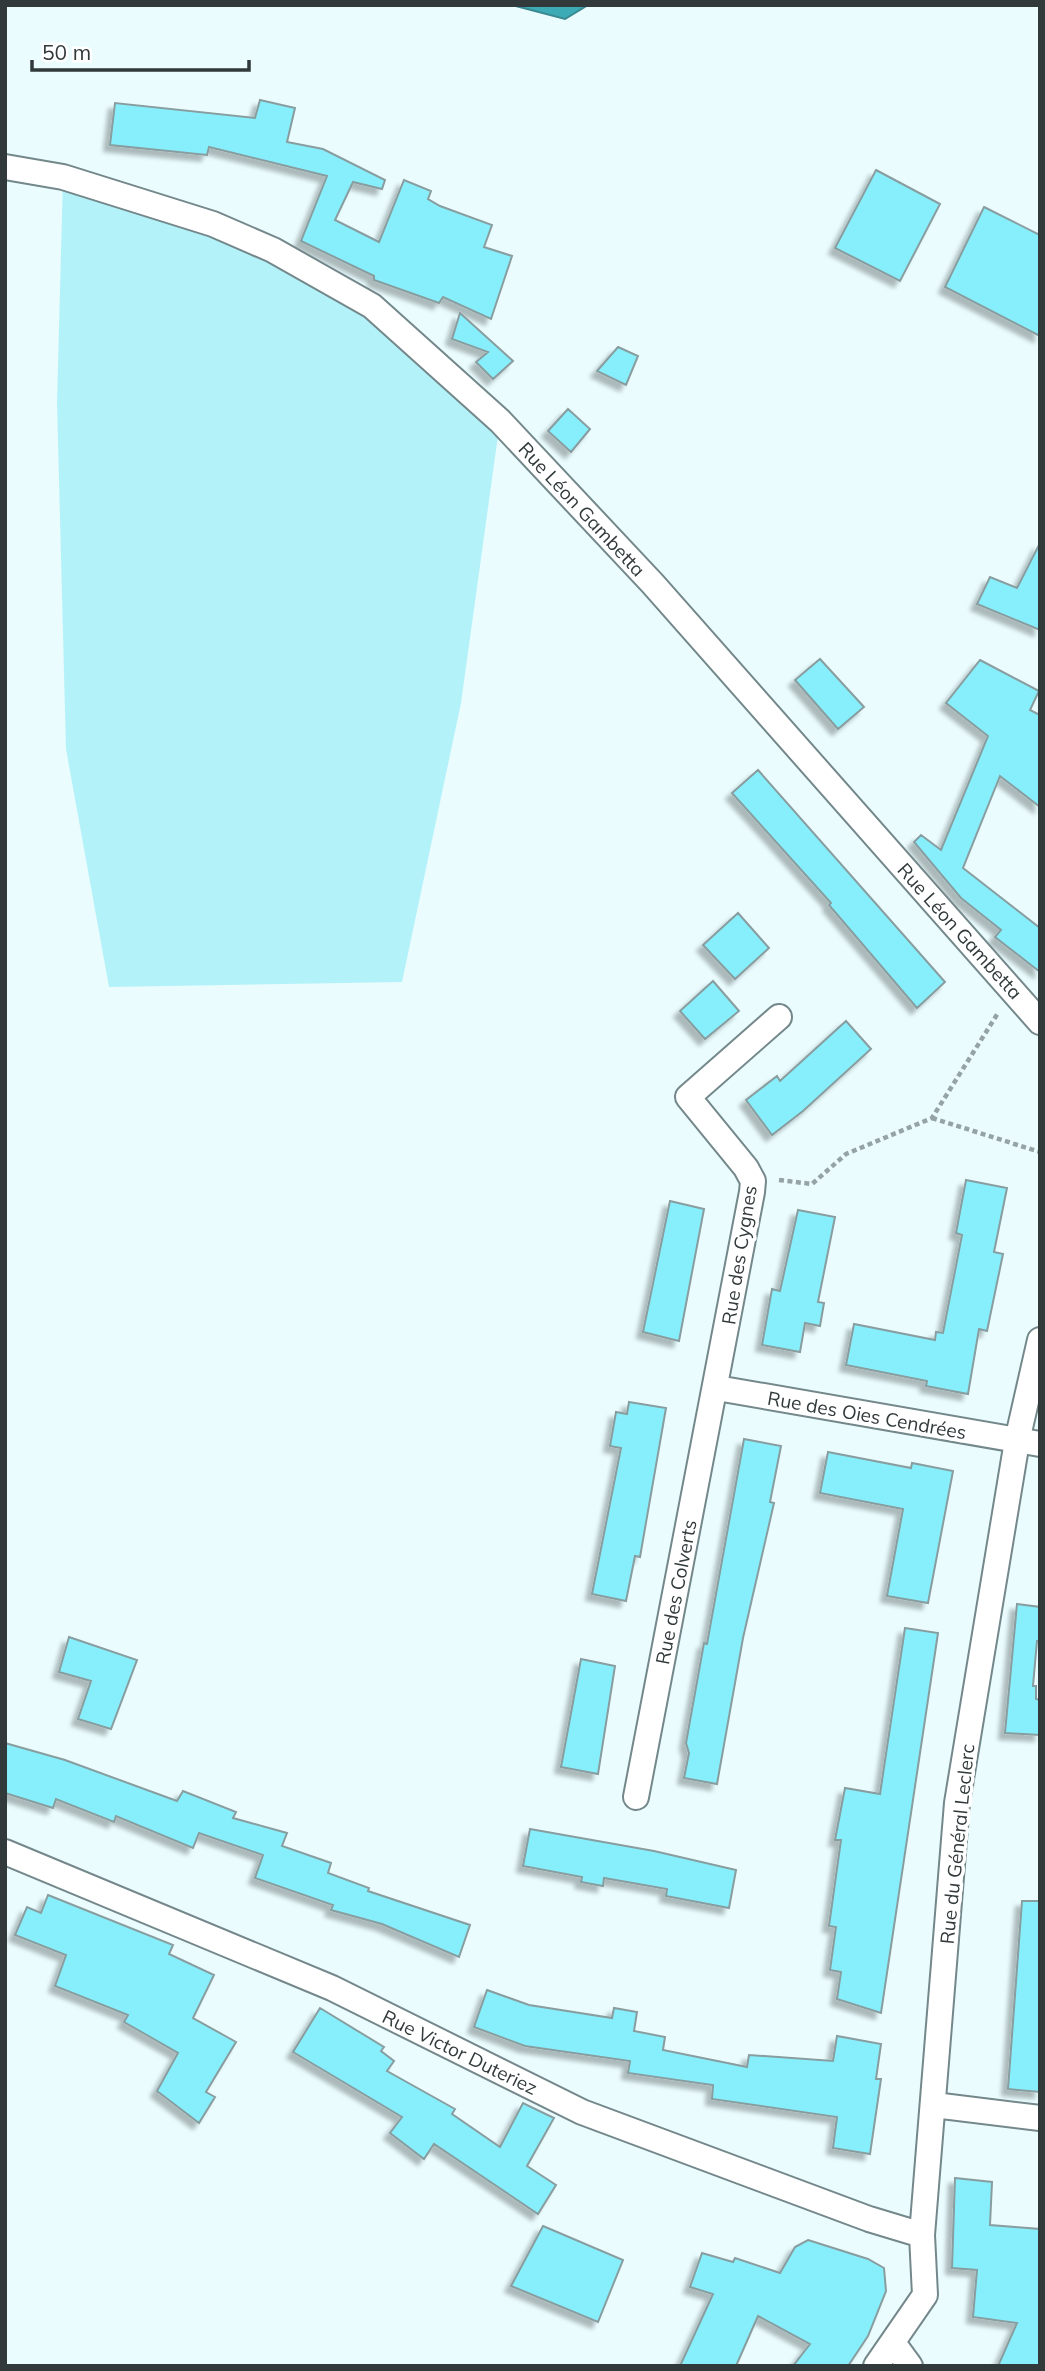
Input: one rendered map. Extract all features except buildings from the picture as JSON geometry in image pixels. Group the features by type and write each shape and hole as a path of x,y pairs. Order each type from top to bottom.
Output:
{"street":[{"name":"Rue Léon Gambetta","path":"5,167 63,177 213,224 273,250 372,306 500,421 645,575 1040,1022"},
{"name":"Rue des Cygnes","path":"717,1388 753,1181 688,1097 779,1017"},
{"name":"Rue du Général Leclerc","path":"876,2366 894,2344 925,2295 922,2235 957,1803 1028,1442 1040,1340"},
{"name":"Rue des Oies Cendrées","path":"717,1388 1028,1442"},
{"name":"Rue des Colverts","path":"636,1797 717,1388"},
{"name":"Rue Victor Duteriez","path":"5,1852 332,1988 582,2112 881,2224 922,2235"},
{"path":"934,2105 1040,2118"},
{"path":"894,2344 910,2366"}],"path":[{"path":"753,1181 766,1178 812,1184 846,1154 932,1118 1002,1006"},
{"path":"932,1118 1040,1152"}],"shaded area":[{"path":"512,5 588,5 565,19"},
{"path":"63,177 213,224 372,306 500,421 461,703 402,982 109,987 66,749 57,403"}]}
